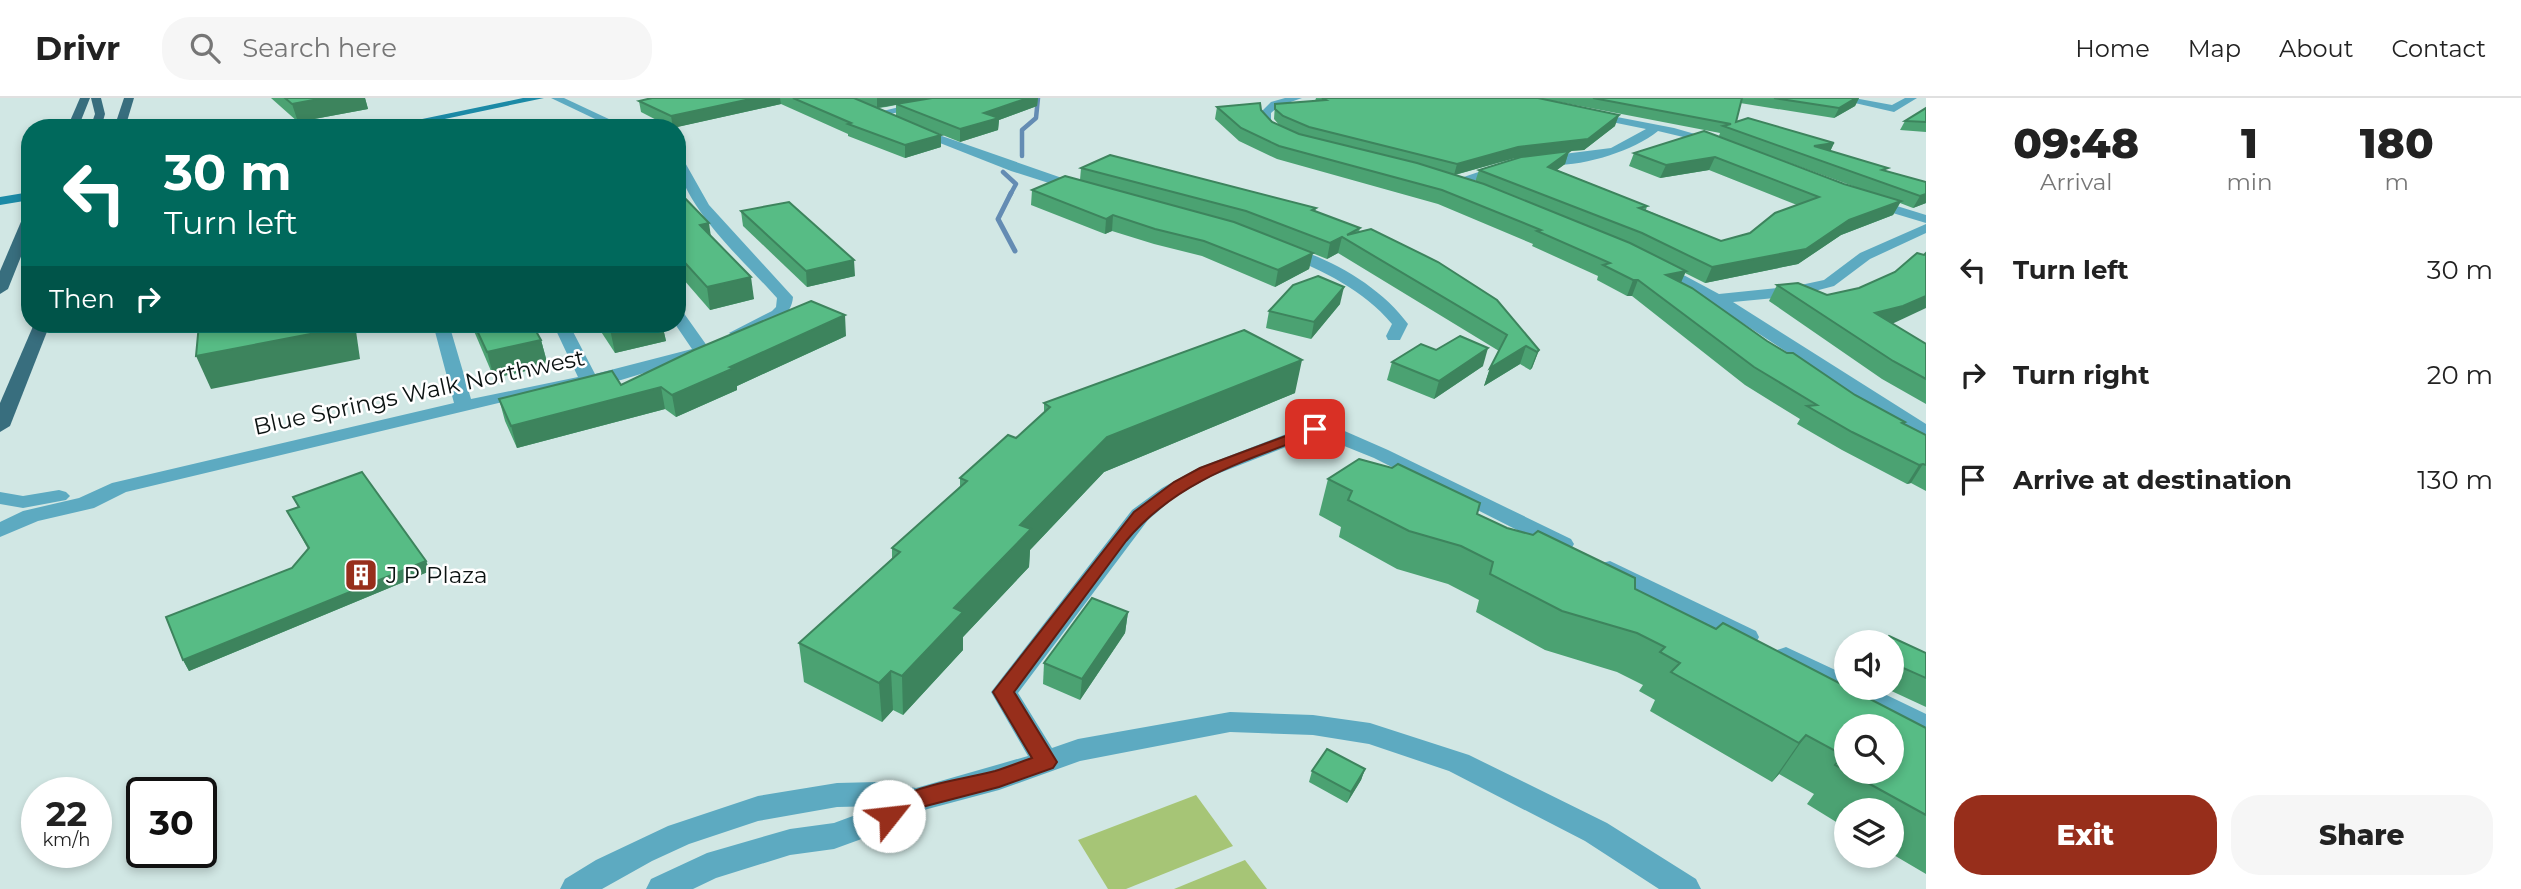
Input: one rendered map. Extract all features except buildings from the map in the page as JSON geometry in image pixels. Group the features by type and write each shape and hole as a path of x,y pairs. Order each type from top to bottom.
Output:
{"main road":[{"path":"76,119 85,98"},
{"path":"96,98 100,114 98,119"},
{"path":"122,119 129,98"},
{"path":"0,289 21,239"},
{"path":"0,426 37,333"}],"street":[{"path":"430,119 539,98"},
{"path":"555,98 581,111 594,112 607,119"},
{"path":"579,98 597,107 594,112"},
{"path":"1294,139 1276,131 1265,117 1269,108 1297,98"},
{"path":"1838,98 1894,109 1912,98"},
{"path":"942,101 869,112 1025,172 1099,195"},
{"path":"1581,113 1656,127 1733,148"},
{"path":"1529,162 1619,151 1635,145 1656,127"},
{"path":"1475,190 1448,181 1515,164"},
{"name":"Blue Springs Walk Northwest","path":"0,498 33,501 90,488 119,487 464,405 652,368 714,344 778,314 786,303 785,297 686,192"},
{"path":"0,201 21,198"},
{"path":"1863,199 1926,219"},
{"path":"1718,299 1796,291 1829,283 1865,256 1926,228"},
{"path":"1269,243 1346,279 1380,303 1400,324 1394,336"},
{"path":"1641,258 1718,299 1849,387 1926,432"},
{"path":"686,322 714,344"},
{"path":"444,333 464,405"},
{"path":"565,333 589,381"},
{"path":"1046,762 1003,692 1140,515 1169,492 1205,472 1315,429 1332,433 1381,454 1834,680"},
{"name":"Blue Springs Walk Northwest","path":"0,530 31,516 86,503 119,487"},
{"path":"1874,700 1926,726"},
{"path":"662,889 706,867 790,842 834,836 863,827 916,800 999,778 1078,750 1230,722 1313,725 1370,734 1459,763 1596,832 1685,889"},
{"path":"576,889 625,859 752,810 833,795 875,794 916,800"}],"green space":[{"path":"1196,795 1233,846 1126,889 1108,889 1078,840"},
{"path":"1245,860 1267,889 1174,889"}],"waterway":[{"path":"1022,156 1022,130 1036,118 1038,98"},
{"path":"1003,172 1016,184 1010,195"},
{"path":"1010,195 998,219 1015,251"}],"place":[{"name":"J P Plaza","path":"361,575"}],"route":[{"path":"889,816 916,800 999,778 1046,762 1003,692 1121,538 1140,515 1180,485 1205,472 1315,429"}]}
